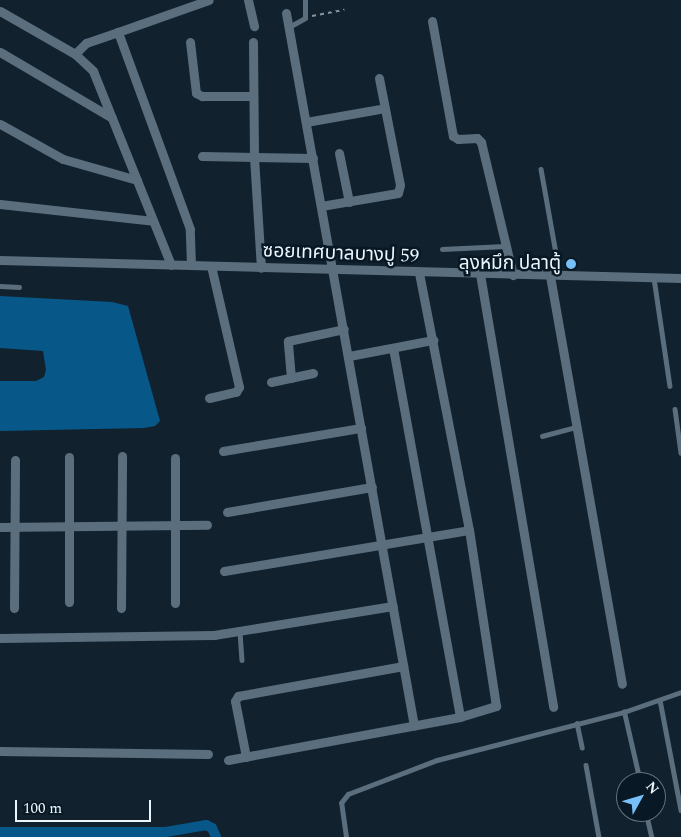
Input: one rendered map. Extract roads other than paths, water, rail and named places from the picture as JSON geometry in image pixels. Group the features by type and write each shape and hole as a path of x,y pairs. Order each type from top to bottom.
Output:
{"street":[{"path":"75,54 86,43 209,0"},
{"path":"248,0 254,26"},
{"path":"0,11 75,54 93,71 171,265"},
{"path":"286,13 414,726"},
{"path":"432,21 454,136 458,139 476,138 481,142 512,275"},
{"path":"118,32 190,228 191,265"},
{"path":"190,42 196,93 202,96 253,96"},
{"path":"252,42 254,157 261,268"},
{"path":"0,52 112,118"},
{"path":"322,206 395,196 400,189 379,78"},
{"path":"306,122 385,108"},
{"path":"0,124 63,159 137,180"},
{"path":"339,153 349,202"},
{"path":"202,156 313,158"},
{"path":"0,204 153,221"},
{"name":"ซอยเทศบาลบางปู 59","path":"0,260 681,278"},
{"path":"209,398 236,392 239,387 211,266"},
{"path":"228,760 460,717 492,710 498,701 469,530 419,272"},
{"path":"480,274 553,707"},
{"path":"550,276 622,684"},
{"path":"291,378 288,341 344,329"},
{"path":"349,356 433,340"},
{"path":"393,348 460,717"},
{"path":"271,382 313,373"},
{"path":"223,452 361,428"},
{"path":"121,608 122,456"},
{"path":"69,457 69,602"},
{"path":"174,458 176,526 175,603"},
{"path":"14,608 15,460"},
{"path":"227,512 372,487"},
{"path":"0,527 207,525"},
{"path":"224,571 469,530"},
{"path":"0,638 240,632 393,606"},
{"path":"246,757 235,701 238,696 403,666"},
{"path":"0,751 208,754"}],"lane":[{"path":"289,27 305,18 305,0"},
{"path":"541,169 560,276"},
{"path":"442,249 506,246"},
{"path":"654,278 670,386"},
{"path":"0,286 19,287"},
{"path":"675,409 681,453"},
{"path":"542,436 576,427"},
{"path":"240,632 242,660"},
{"path":"346,837 340,803 348,794 437,760 624,712 681,692"},
{"path":"660,700 681,810"},
{"path":"624,712 638,772"},
{"path":"577,723 582,747"},
{"path":"586,765 599,837"},
{"path":"648,822 652,837"}],"water":[{"path":"0,296 112,302 128,306 160,421 155,426 144,428 0,431 0,381 36,381 44,377 46,370 43,351 0,348"}],"waterway":[{"path":"0,832 166,832 206,825 212,828 216,837"}],"place":[{"name":"ลุงหมึก ปลาตู้","path":"571,264"}]}
